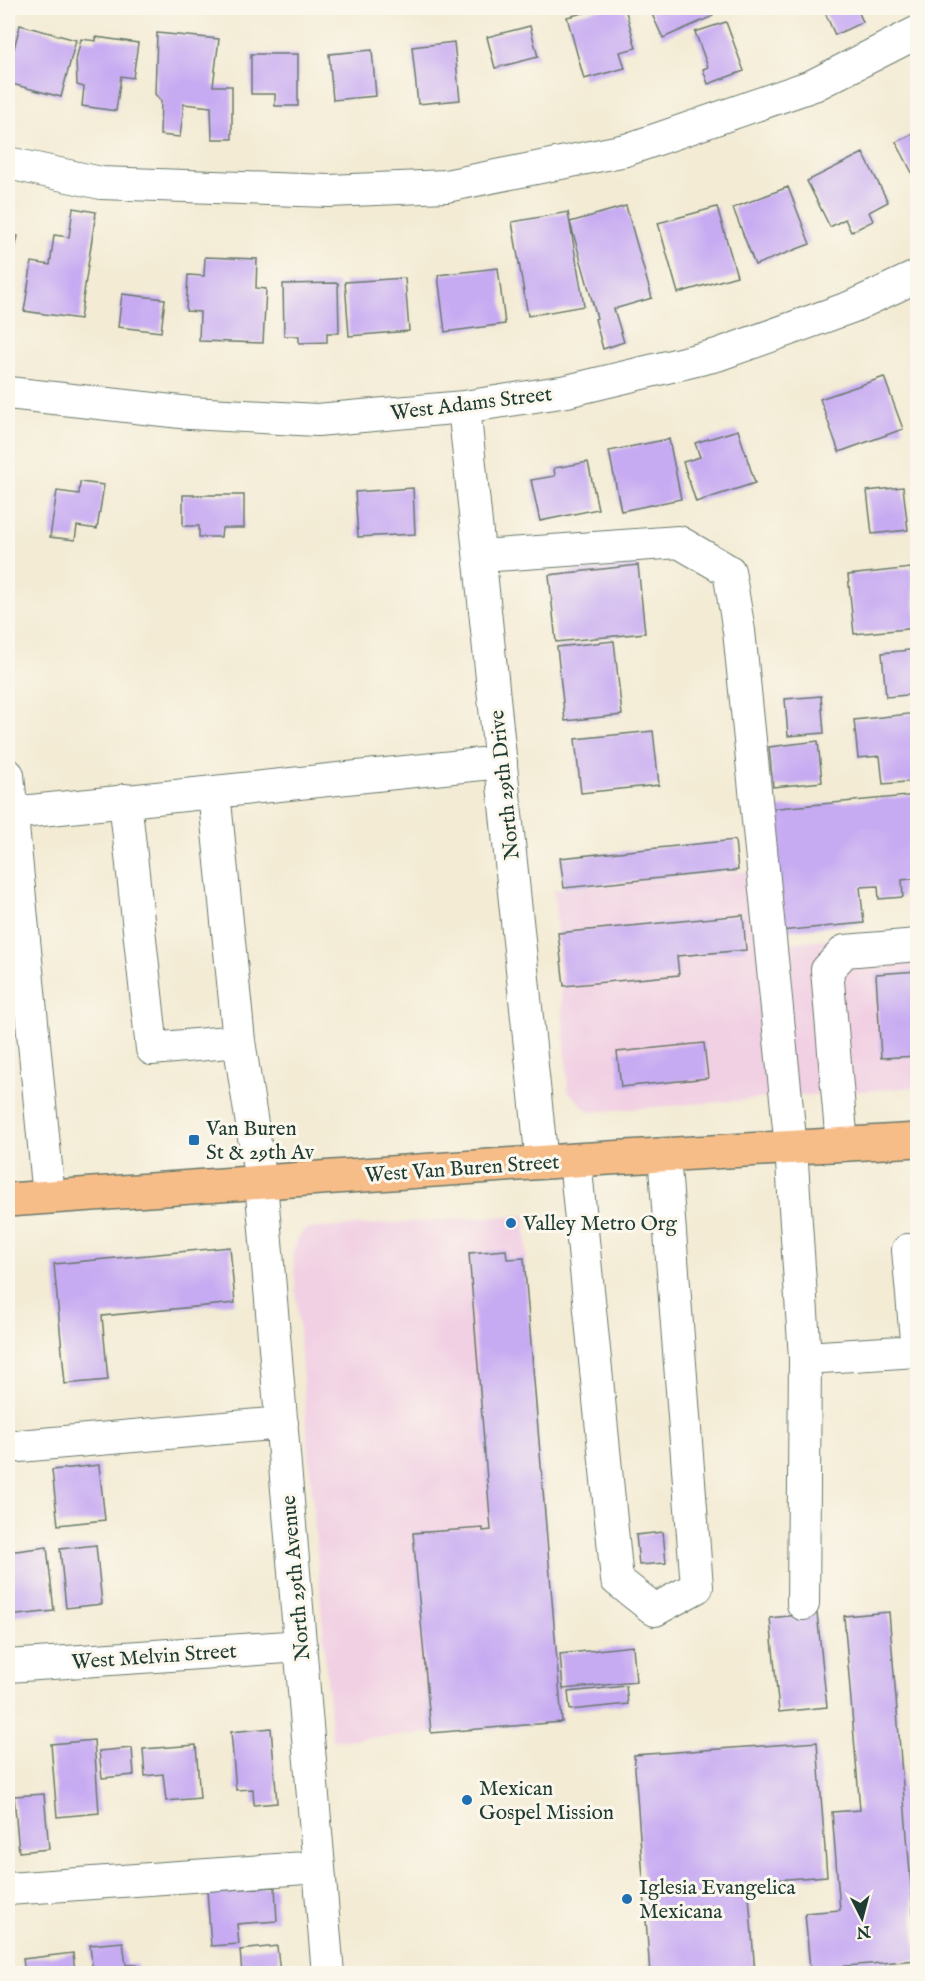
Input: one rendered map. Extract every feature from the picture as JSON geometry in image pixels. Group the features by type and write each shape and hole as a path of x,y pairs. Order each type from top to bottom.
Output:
{"main road":[{"name":"West Van Buren Street","path":"8,1200 542,1162 918,1140"}],"street":[{"path":"8,164 101,183 329,191 446,186 626,150 814,85 918,32"},
{"name":"West Adams Street","path":"8,393 190,413 317,420 464,407 567,391 717,355 851,307 918,276"},
{"name":"North 29th Drive","path":"464,407 542,1162"},
{"path":"481,556 679,542 729,571 739,631 791,1148 805,1358 803,1604"},
{"path":"12,813 501,762"},
{"path":"8,775 49,1197"},
{"name":"North 29th Avenue","path":"214,792 239,1041 261,1182 328,1974"},
{"path":"125,800 152,1049 239,1041"},
{"path":"842,1144 827,970 845,951 918,945"},
{"path":"574,1160 617,1580 655,1610 697,1587 664,1154"},
{"path":"805,1358 917,1351 908,1250"},
{"path":"8,1447 282,1423"},
{"name":"West Melvin Street","path":"8,1666 301,1646"},
{"path":"8,1889 319,1867"}],"shaded area":[{"path":"752,871 760,946 917,929 917,1087 589,1112 568,1091 554,890"},
{"path":"525,1215 527,1258 524,1259 562,1722 332,1741 293,1255 297,1239 305,1229"}],"building":[{"path":"603,8 625,8 636,48 620,52 625,68 584,79 567,17"},
{"path":"649,8 709,8 713,16 663,38"},
{"path":"823,8 857,8 863,22 835,35"},
{"path":"726,22 744,71 708,84 703,69 708,67 695,32"},
{"path":"20,25 76,40 61,97 8,83 8,72"},
{"path":"530,26 538,57 495,68 487,37"},
{"path":"157,33 219,39 213,86 232,86 232,139 212,139 211,107 184,104 180,137 160,135 161,101 155,94"},
{"path":"96,37 138,43 133,78 121,76 116,111 82,106 84,87 77,85 76,60 81,39 96,41"},
{"path":"454,42 460,100 418,104 412,47"},
{"path":"372,50 376,96 333,100 329,54"},
{"path":"251,54 298,54 298,106 275,106 275,94 251,94"},
{"path":"918,131 918,184 896,142"},
{"path":"863,153 888,202 869,212 873,221 851,232 845,219 830,227 807,181"},
{"path":"788,187 810,244 755,265 733,208"},
{"path":"626,206 652,298 614,309 624,342 603,349 595,319 597,318 570,222"},
{"path":"717,207 737,276 678,293 658,223"},
{"path":"73,208 96,212 80,319 24,311 32,262 50,265 54,235 69,237"},
{"path":"568,212 584,306 528,316 512,222"},
{"path":"8,234 18,236 8,277"},
{"path":"205,257 257,259 256,288 266,289 263,343 199,341 200,312 186,311 188,275 204,276"},
{"path":"498,268 505,324 445,332 438,275"},
{"path":"405,278 409,331 349,336 345,282"},
{"path":"338,283 339,333 327,333 327,342 299,343 299,336 284,336 283,284"},
{"path":"122,294 165,299 161,332 118,327"},
{"path":"884,377 903,429 839,452 820,399"},
{"path":"738,430 755,483 696,502 683,462 700,457 695,443"},
{"path":"669,439 681,499 621,511 609,451"},
{"path":"588,462 598,509 540,521 531,480 555,476 554,468"},
{"path":"80,482 104,485 97,529 77,526 75,540 50,537 57,491 79,494"},
{"path":"903,487 908,530 872,534 867,491"},
{"path":"413,488 415,534 358,537 355,492"},
{"path":"183,495 244,495 244,528 222,528 221,537 199,537 199,526 183,526"},
{"path":"638,565 645,633 556,642 549,575"},
{"path":"911,568 917,628 854,634 848,575"},
{"path":"614,641 622,715 565,721 557,647"},
{"path":"918,649 918,694 886,697 882,653"},
{"path":"821,696 824,733 788,736 785,699"},
{"path":"918,713 918,781 883,784 880,756 858,758 854,720"},
{"path":"653,731 659,785 581,793 575,739"},
{"path":"818,741 822,782 773,787 769,747"},
{"path":"918,795 918,878 902,880 903,897 879,899 878,886 860,887 864,923 780,931 768,809"},
{"path":"735,840 738,870 564,888 560,858"},
{"path":"743,915 746,950 677,956 679,975 564,986 558,933"},
{"path":"918,971 918,1056 881,1058 876,974"},
{"path":"704,1043 708,1078 621,1087 617,1052"},
{"path":"230,1247 235,1303 102,1316 108,1380 65,1384 54,1264"},
{"path":"506,1250 507,1259 524,1258 562,1722 431,1733 413,1533 483,1528 483,1531 491,1530 469,1253"},
{"path":"99,1465 105,1520 58,1525 52,1470"},
{"path":"663,1532 666,1563 639,1565 636,1535"},
{"path":"96,1545 102,1604 66,1608 60,1549"},
{"path":"47,1547 54,1611 8,1616 8,1552"},
{"path":"889,1612 917,1960 810,1969 805,1913 840,1910 832,1812 860,1810 844,1616"},
{"path":"817,1613 827,1707 779,1712 770,1618"},
{"path":"633,1646 636,1682 563,1689 560,1654"},
{"path":"626,1686 628,1704 570,1710 568,1692"},
{"path":"271,1728 277,1803 254,1805 253,1789 236,1790 231,1732"},
{"path":"94,1740 99,1813 57,1817 51,1744"},
{"path":"817,1742 827,1876 748,1882 755,1974 650,1974 634,1755"},
{"path":"196,1745 200,1798 166,1801 163,1774 145,1776 143,1749"},
{"path":"132,1748 134,1775 102,1778 99,1751"},
{"path":"44,1794 49,1849 19,1852 14,1796"},
{"path":"275,1887 277,1921 237,1924 239,1944 211,1946 207,1891"},
{"path":"123,1942 126,1965 137,1964 138,1974 93,1974 90,1945"},
{"path":"277,1946 280,1974 242,1974 240,1950"},
{"path":"73,1953 75,1974 25,1974 23,1959"}],"place":[{"name":"Van Buren St & 29th Av","path":"194,1140"},
{"name":"Valley Metro Org","path":"511,1223"},
{"name":"Mexican Gospel Mission","path":"467,1800"},
{"name":"Iglesia Evangelica Mexicana","path":"627,1899"}]}
